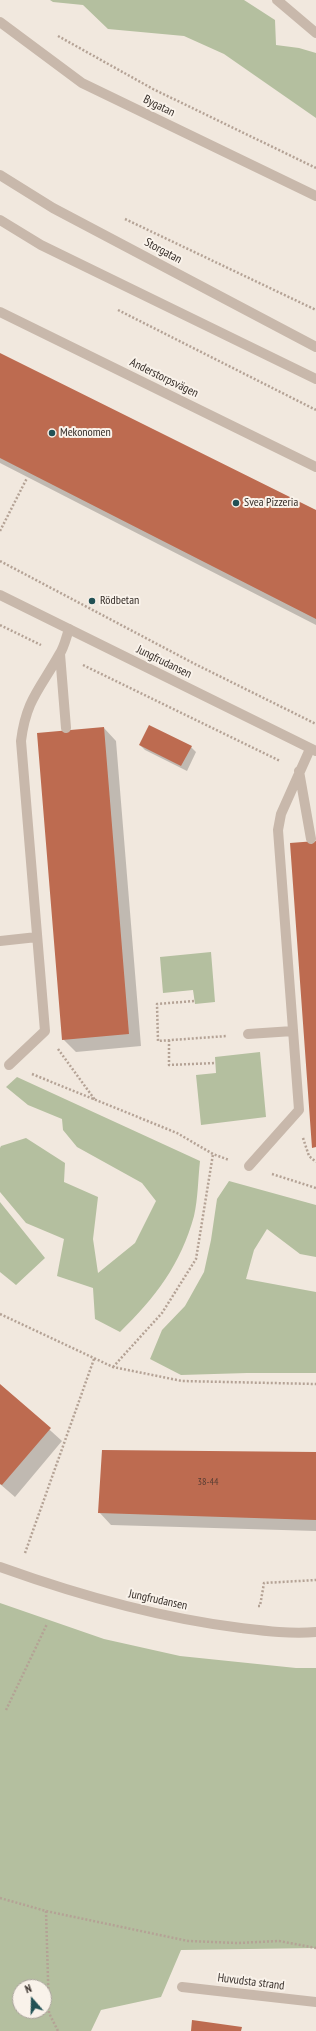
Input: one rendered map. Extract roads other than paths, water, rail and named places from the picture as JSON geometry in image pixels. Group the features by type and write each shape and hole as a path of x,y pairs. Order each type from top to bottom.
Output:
{"street":[{"path":"277,0 316,33"},
{"name":"Bygatan","path":"0,22 82,83 316,196"},
{"name":"Storgatan","path":"0,174 53,208 316,347"},
{"path":"0,220 41,245 316,379"},
{"name":"Anderstorpsvägen","path":"0,312 316,467"},
{"name":"Jungfrudansen","path":"0,595 313,750"},
{"path":"9,1065 45,1031 21,741 24,722 30,702 60,654 69,629"},
{"path":"60,654 66,728"},
{"path":"249,1166 299,1110 278,830 281,814 299,771 313,750"},
{"path":"299,771 311,839"},
{"path":"0,941 37,937"},
{"path":"248,1034 293,1031"},
{"name":"Jungfrudansen","path":"0,1567 64,1590 142,1610 213,1624 292,1634 316,1632"},
{"name":"Huvudsta strand","path":"182,1987 316,2002"}],"place":[{"name":"Mekonomen","path":"52,433"},
{"name":"Svea Pizzeria","path":"236,503"},
{"name":"Rödbetan","path":"92,601"}]}
